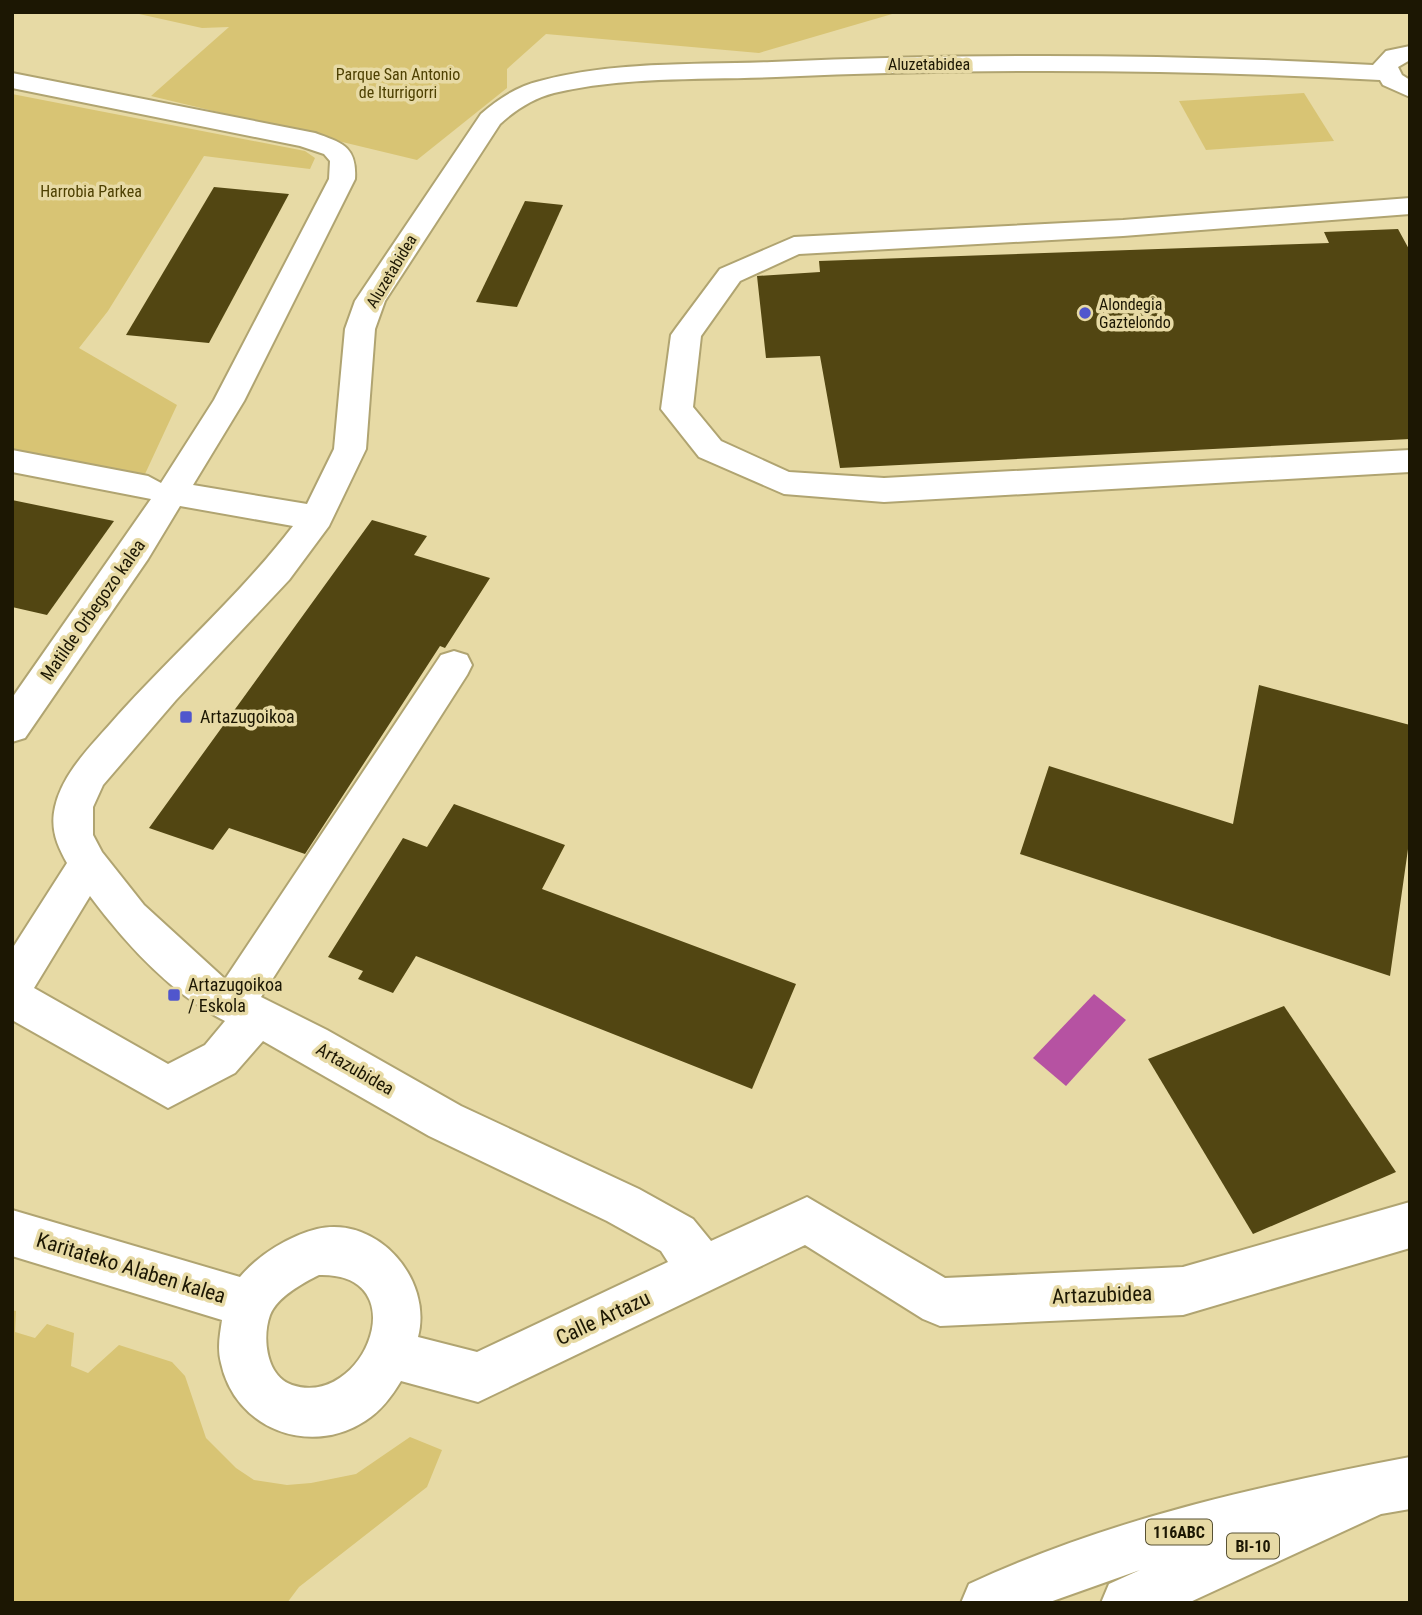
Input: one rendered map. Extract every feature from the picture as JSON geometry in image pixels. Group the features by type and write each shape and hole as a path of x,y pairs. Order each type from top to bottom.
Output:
{"main road":[{"path":"1410,53 1388,60 1386,73 1392,80 1410,90"},
{"name":"Aluzetabidea","path":"317,518 350,449 360,329 370,301 490,119 506,106 545,87 602,77 874,65 1066,64 1386,73"},
{"path":"12,80 306,139 333,148 343,160 342,179 229,401 160,491"},
{"path":"1410,206 1123,228 794,246 730,275 685,335 677,409 710,449 784,483 884,489 1410,461"},
{"path":"12,461 160,491 317,518"},
{"name":"Matilde Orbegozo kalea","path":"12,727 160,491"},
{"name":"Artazubidea","path":"317,518 277,571 163,690 88,776 74,807 73,837 88,864 130,918 211,993 312,1044 445,1121 623,1205 677,1235 703,1270"},
{"path":"12,998 168,1087 220,1059 244,1010 454,665"},
{"path":"12,986 88,864"},
{"name":"Artazubidea","path":"807,1220 940,1302 1183,1292 1410,1225"},
{"name":"Calle Artazu","path":"392,1354 478,1377 807,1220"},
{"name":"Karitateko Alaben kalea","path":"12,1233 249,1304"},
{"path":"318,1252 349,1252 375,1265 392,1289 399,1320 392,1354 369,1387 336,1409 299,1414 267,1401 247,1372 241,1346 249,1304 288,1265 318,1252"},
{"name":"116ABC","path":"988,1603 1013,1590 1161,1536 1394,1486"},
{"name":"BI-10","path":"1128,1603 1394,1486"}],"green space":[{"name":"Parque San Antonio de Iturrigorri","path":"130,12 899,12 759,53 546,34 507,69 507,88 417,160 151,96 229,27 202,28"},
{"path":"1304,93 1334,141 1206,150 1179,101"},
{"name":"Harrobia Parkea","path":"12,94 305,151 315,158 310,169 204,156 108,311 79,348 177,405 145,474 12,449"},
{"path":"12,1310 16,1311 15,1332 35,1338 47,1324 74,1333 71,1366 88,1373 119,1345 172,1362 185,1376 206,1438 236,1468 254,1480 287,1485 356,1474 410,1437 442,1450 427,1487 299,1587 287,1603 12,1603"}],"shaded area":[{"path":"1094,994 1126,1020 1066,1086 1033,1058"}],"building":[{"path":"214,187 289,194 209,343 126,335"},
{"path":"525,201 563,205 517,307 476,302"},
{"name":"Alondegia Gaztelondo","path":"1398,229 1410,251 1410,439 840,468 820,356 766,358 757,276 820,272 819,261 1329,243 1324,232"},
{"path":"12,500 114,521 47,615 12,607"},
{"path":"372,520 427,536 414,555 490,578 445,648 440,646 305,854 229,828 213,850 149,828"},
{"path":"1259,685 1410,725 1410,835 1390,976 1020,854 1049,766 1233,824"},
{"path":"454,804 565,845 542,889 796,984 752,1089 416,956 393,993 358,979 363,971 328,957 403,838 427,847"},
{"path":"1284,1006 1396,1172 1253,1234 1148,1059"}],"place":[{"name":"Alondegia Gaztelondo","path":"1085,313"},
{"name":"Artazugoikoa","path":"186,717"},
{"name":"Artazugoikoa / Eskola","path":"174,995"}]}
